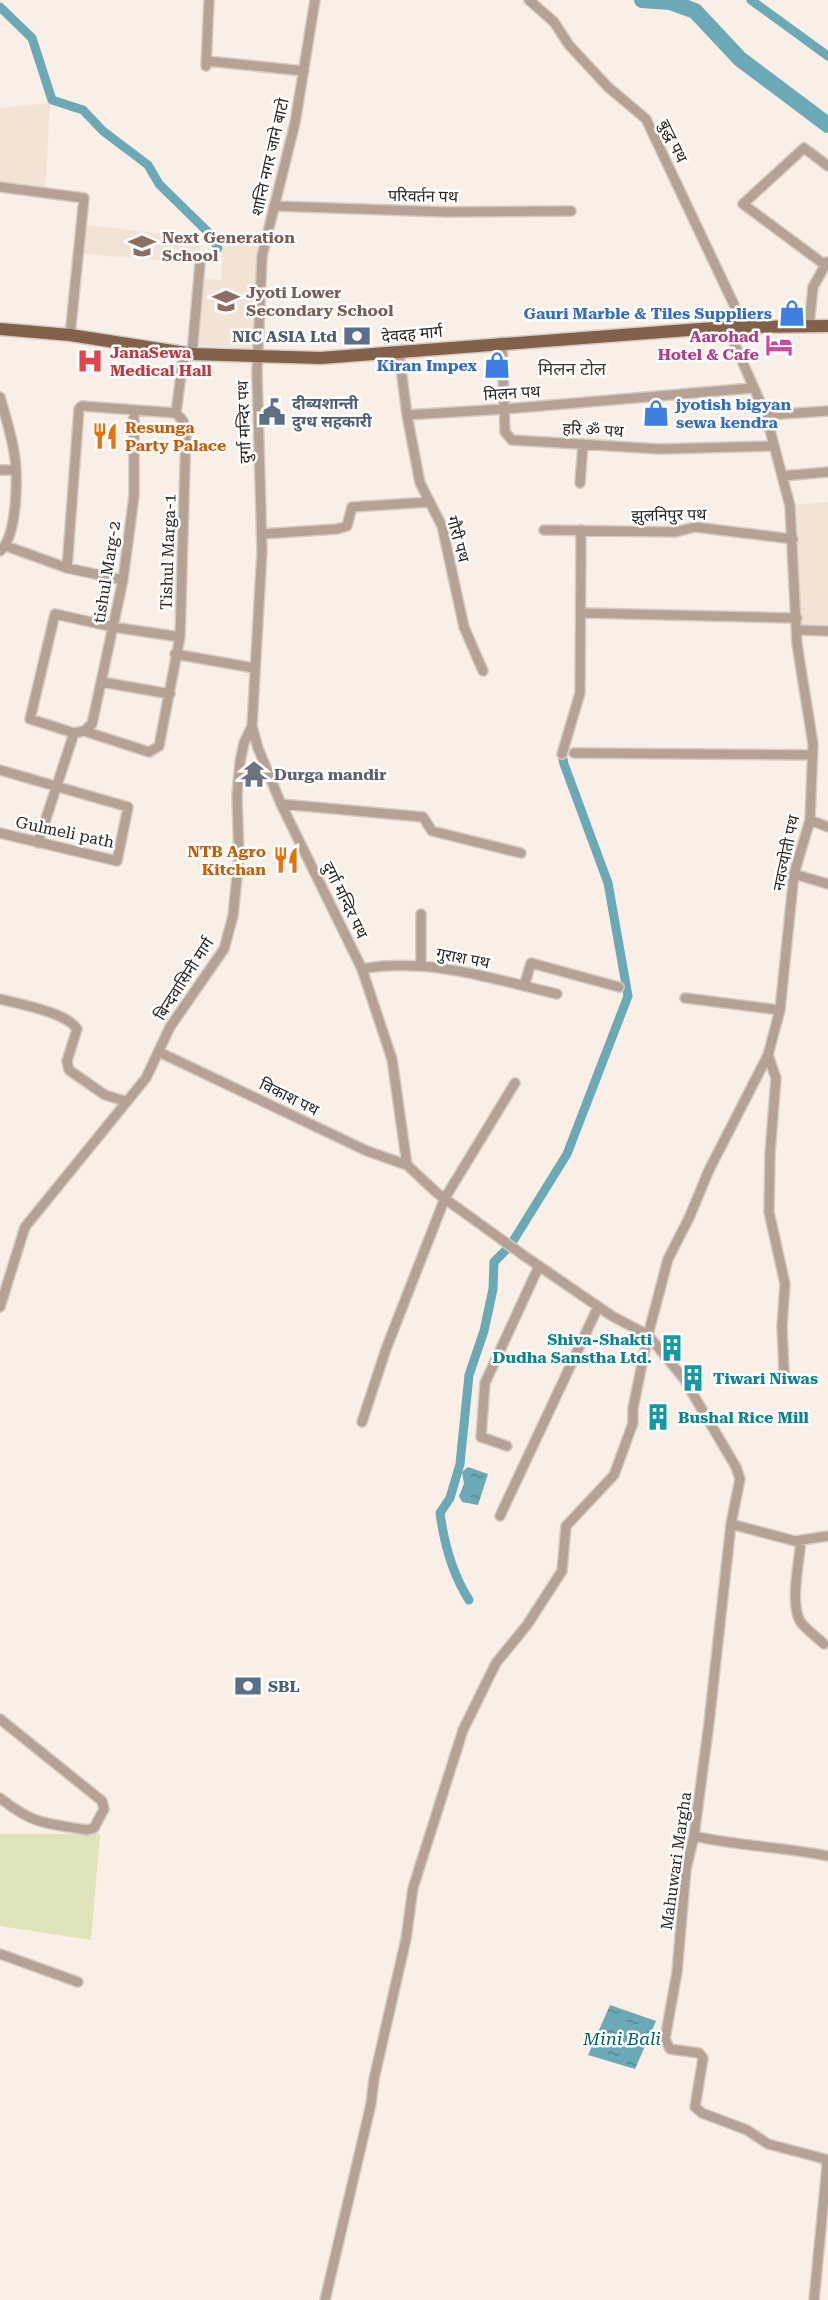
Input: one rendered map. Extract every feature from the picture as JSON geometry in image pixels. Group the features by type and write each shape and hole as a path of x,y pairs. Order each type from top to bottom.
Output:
{"main road":[{"name":"देवदह मार्ग","path":"0,329 70,335 188,353 321,358 399,353 502,342 727,327 828,326"}],"street":[{"path":"209,0 206,64 304,71"},
{"name":"शान्ति नगर जाने बाटो","path":"257,357 262,256 295,123 315,0"},
{"name":"बुद्ध पथ","path":"529,0 554,22 569,45 608,87 646,119 745,328"},
{"path":"809,326 813,287 826,262 743,204 804,148 828,166"},
{"path":"0,187 84,198 70,335"},
{"name":"परिवर्तन पथ","path":"274,206 446,212 571,211"},
{"path":"67,568 79,409 82,406 176,413 188,353 200,264"},
{"name":"नवज्योती पथ","path":"325,2300 371,2104 378,2061 406,1938 413,1888 450,1766 471,1712 496,1663 527,1625 562,1571 566,1526 614,1475 633,1423 633,1408 648,1335 670,1253 768,1055 780,1010 794,874 810,820 811,726 797,644 790,506 766,415 727,327"},
{"name":"हरि ॐ पथ","path":"502,342 505,432 512,440 660,449 773,446"},
{"path":"399,353 406,415"},
{"name":"दुर्गा मन्दिर पथ","path":"257,357 262,587 254,669 252,726 263,764 281,804 362,969 392,1059 407,1165"},
{"name":"मिलन पथ","path":"406,415 753,388"},
{"path":"0,397 15,453 16,488 11,529 3,548 67,568 123,580"},
{"name":"tishul Marg-2","path":"38,843 79,732 92,724 102,682 123,580 134,496 134,411"},
{"path":"766,415 828,411"},
{"name":"Tishul Marga-1","path":"79,732 150,752 159,746 180,637 186,431 183,421 176,413"},
{"name":"गौरी पथ","path":"406,415 420,483 442,526 464,627 483,671"},
{"path":"580,483 583,444"},
{"path":"0,470 14,470"},
{"path":"782,476 828,472"},
{"path":"262,534 337,529 347,526 352,507 430,502"},
{"name":"झुलनिपुर पथ","path":"544,530 675,532 695,527 793,539"},
{"path":"0,528 11,529"},
{"path":"562,754 580,693 581,530"},
{"path":"582,613 797,618"},
{"path":"79,732 30,719 55,614 113,627 180,637"},
{"path":"797,630 828,631"},
{"path":"175,654 254,669"},
{"path":"102,682 170,694"},
{"name":"बिन्दवासिनी मार्ग","path":"0,1308 2,1293 25,1227 125,1101 146,1078 170,1027 192,991 215,963 229,934 239,857 237,796 240,762 244,743 252,726"},
{"path":"574,753 812,755"},
{"name":"Gulmeli path","path":"0,770 128,807 117,861 0,833"},
{"path":"281,804 423,818 432,831 521,853"},
{"path":"810,820 828,827"},
{"path":"794,874 828,884"},
{"path":"421,914 421,966"},
{"path":"524,986 531,963 619,987"},
{"name":"गुराश पथ","path":"362,969 421,966 452,969 557,994"},
{"path":"0,999 37,1008 73,1023 77,1029 67,1061 69,1070 105,1095 125,1101"},
{"path":"685,999 780,1010"},
{"name":"विकाश पथ","path":"159,1052 367,1151 407,1165"},
{"path":"768,1055 776,1078 770,1152 769,1212 784,1284 782,1326 784,1372"},
{"path":"362,1422 386,1349 445,1198 514,1083"},
{"path":"407,1165 445,1198 539,1266 598,1307 648,1335"},
{"path":"507,1446 481,1437 485,1383 539,1266"},
{"path":"500,1516 598,1307"},
{"name":"Mahuwari Margha","path":"648,1335 684,1379 736,1467 740,1479 731,1524 694,1836 686,1869 676,1972 665,2039 670,2049 699,2053 704,2058 694,2100 695,2107 702,2113 747,2130 768,2144 825,2160 827,2166 814,2300"},
{"path":"731,1524 801,1541 809,1537 828,1536"},
{"path":"801,1541 797,1580 797,1614 801,1622 824,1644"},
{"path":"0,1719 102,1801 104,1809 94,1828 87,1830 32,1820 0,1798"},
{"path":"694,1836 721,1842 784,1847 828,1856"},
{"path":"0,1954 78,1982"}],"shaded area":[{"path":"50,103 45,191 0,186 0,108"},
{"name":"Next Generation School","path":"86,225 201,238 199,263 83,254"},
{"name":"Jyoti Lower Secondary School","path":"244,237 259,249 252,348 191,345 199,278 221,280 223,247"},
{"path":"828,502 828,625 802,624 794,505"}],"green space":[{"path":"0,1834 100,1834 91,1940 0,1926"}],"water":[{"path":"468,1467 488,1474 478,1505 462,1502 459,1496 464,1484 462,1472"},
{"name":"Mini Bali","path":"610,2005 656,2021 635,2069 588,2055"}],"waterway":[{"path":"642,0 670,2 695,11 740,59 828,125"},
{"path":"751,0 828,56"},
{"path":"0,7 32,38 52,100 83,110 103,131 148,165 159,184 210,234 218,248"},
{"path":"469,1600 450,1558 440,1513 450,1498 460,1464 469,1375 484,1331 493,1289 494,1262 510,1246 567,1154 628,996 608,883 562,754"}],"place":[{"name":"Next Generation School","path":"142,246"},
{"name":"Jyoti Lower Secondary School","path":"226,301"},
{"name":"Gauri Marble & Tiles Suppliers","path":"792,313"},
{"name":"NIC ASIA Ltd","path":"357,336"},
{"name":"Aarohad Hotel & Cafe","path":"779,345"},
{"name":"JanaSewa Medical Hall","path":"90,361"},
{"name":"Kiran Impex","path":"497,365"},
{"name":"दीब्यशान्ती दुग्ध सहकारी","path":"272,412"},
{"name":"jyotish bigyan sewa kendra","path":"656,413"},
{"name":"Resunga Party Palace","path":"105,436"},
{"name":"Durga mandir","path":"254,774"},
{"name":"NTB Agro Kitchan","path":"286,860"},
{"name":"Shiva-Shakti Dudha Sanstha Ltd.","path":"672,1348"},
{"name":"Tiwari Niwas","path":"693,1378"},
{"name":"Bushal Rice Mill","path":"658,1417"},
{"name":"SBL","path":"248,1686"}],"district":[{"name":"मिलन टोल","path":"572,368"}]}
